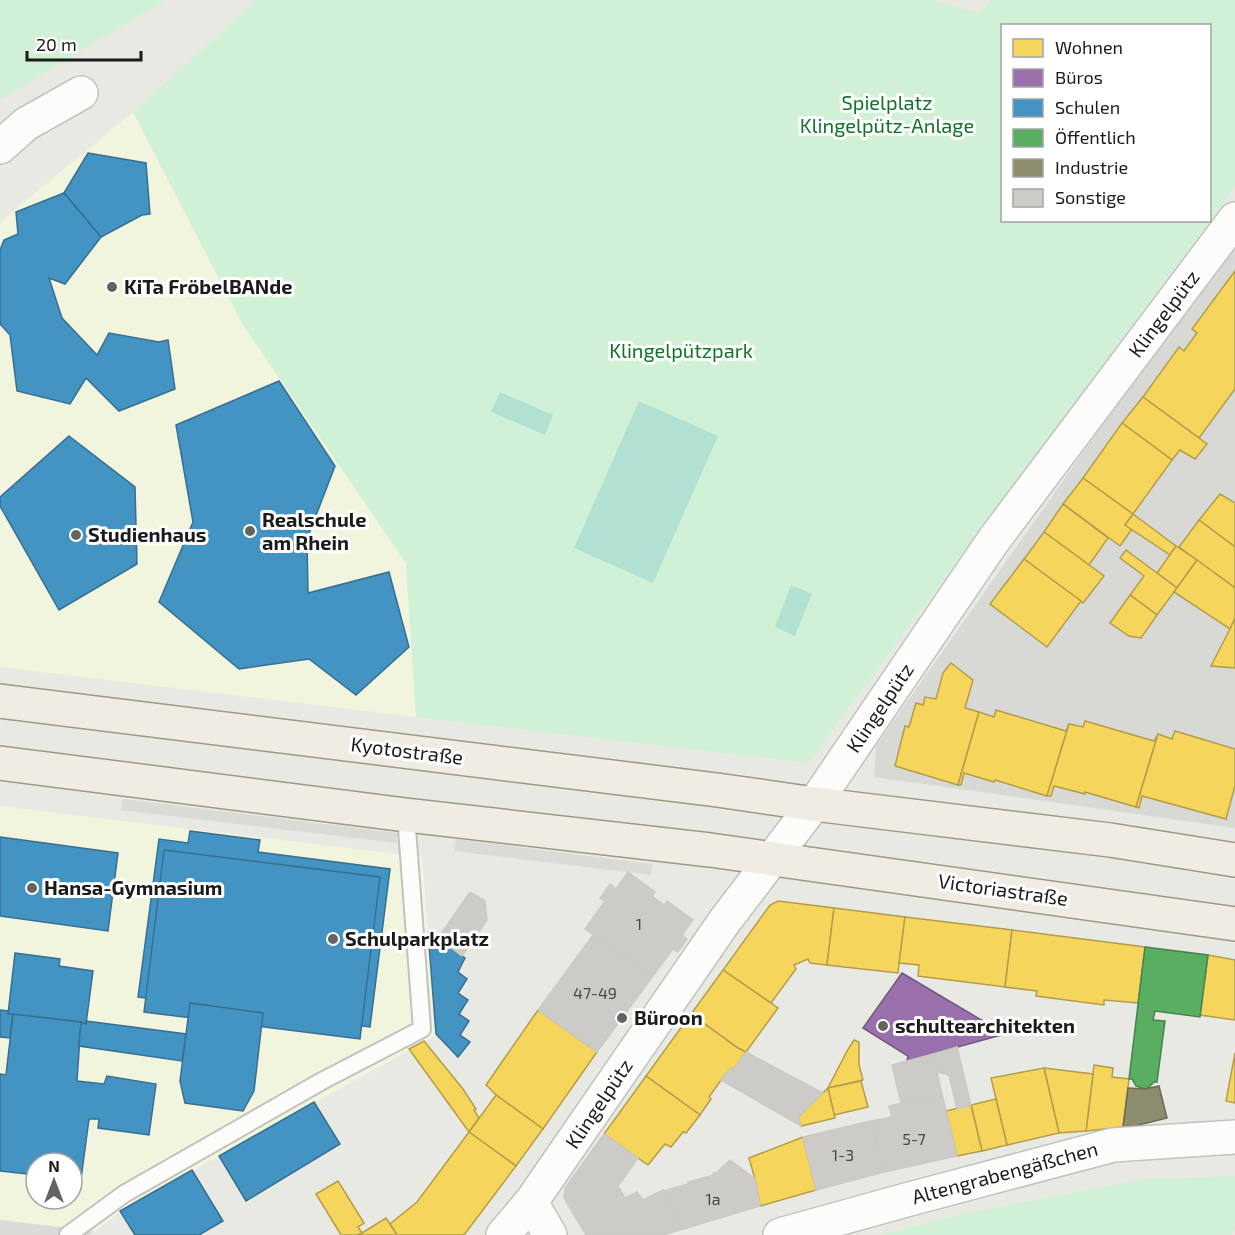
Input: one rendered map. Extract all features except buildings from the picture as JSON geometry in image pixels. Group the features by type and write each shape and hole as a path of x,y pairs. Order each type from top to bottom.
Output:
{"main road":[{"name":"Kyotostraße","path":"0,701 814,804"},
{"path":"0,763 771,859"},
{"path":"814,804 1110,840 1235,860"},
{"name":"Victoriastraße","path":"771,859 1235,924"}],"street":[{"path":"0,147 26,124 81,93"},
{"name":"Klingelpütz","path":"503,1235 531,1202 718,931 814,804 993,541 1235,219"},
{"name":"Altengrabengäßchen","path":"780,1235 1113,1145 1235,1137"},
{"path":"531,1202 549,1235"}],"lane":[{"path":"68,1235 124,1194 322,1081 422,1029 406,815"}],"shaded area":[{"path":"133,112 243,325 406,563 416,717 0,667 0,222"},
{"path":"1235,237 1235,828 874,777 876,746"},
{"path":"500,392 553,415 545,435 491,412"},
{"path":"639,401 718,436 653,583 574,548"},
{"path":"791,585 812,594 795,636 775,627"},
{"path":"123,799 398,833 397,843 121,810"},
{"path":"0,806 422,857 436,1035 121,1211 90,1235 0,1235"},
{"path":"456,839 652,864 651,875 454,851"},
{"path":"0,1220 94,1231 89,1235 0,1235"}],"green space":[{"path":"0,0 166,0 0,100"},
{"name":"Klingelpützpark","path":"257,0 932,0 979,13 991,0 1235,0 1235,187 1211,219 1211,24 1001,24 1001,222 1209,222 808,763 416,717 406,563 243,325 133,112"},
{"path":"1235,1176 1235,1228 1232,1235 880,1235 961,1214 1145,1179"}],"place":[{"name":"KiTa FröbelBANde","path":"112,287"},
{"name":"Realschule am Rhein","path":"250,531"},
{"name":"Studienhaus","path":"76,535"},
{"name":"Hansa-Gymnasium","path":"32,888"},
{"name":"Schulparkplatz","path":"333,939"},
{"name":"Büroon","path":"622,1018"},
{"name":"schultearchitekten","path":"883,1026"}],"park label":[{"name":"Spielplatz Klingelpütz-Anlage","path":"887,114"}]}
